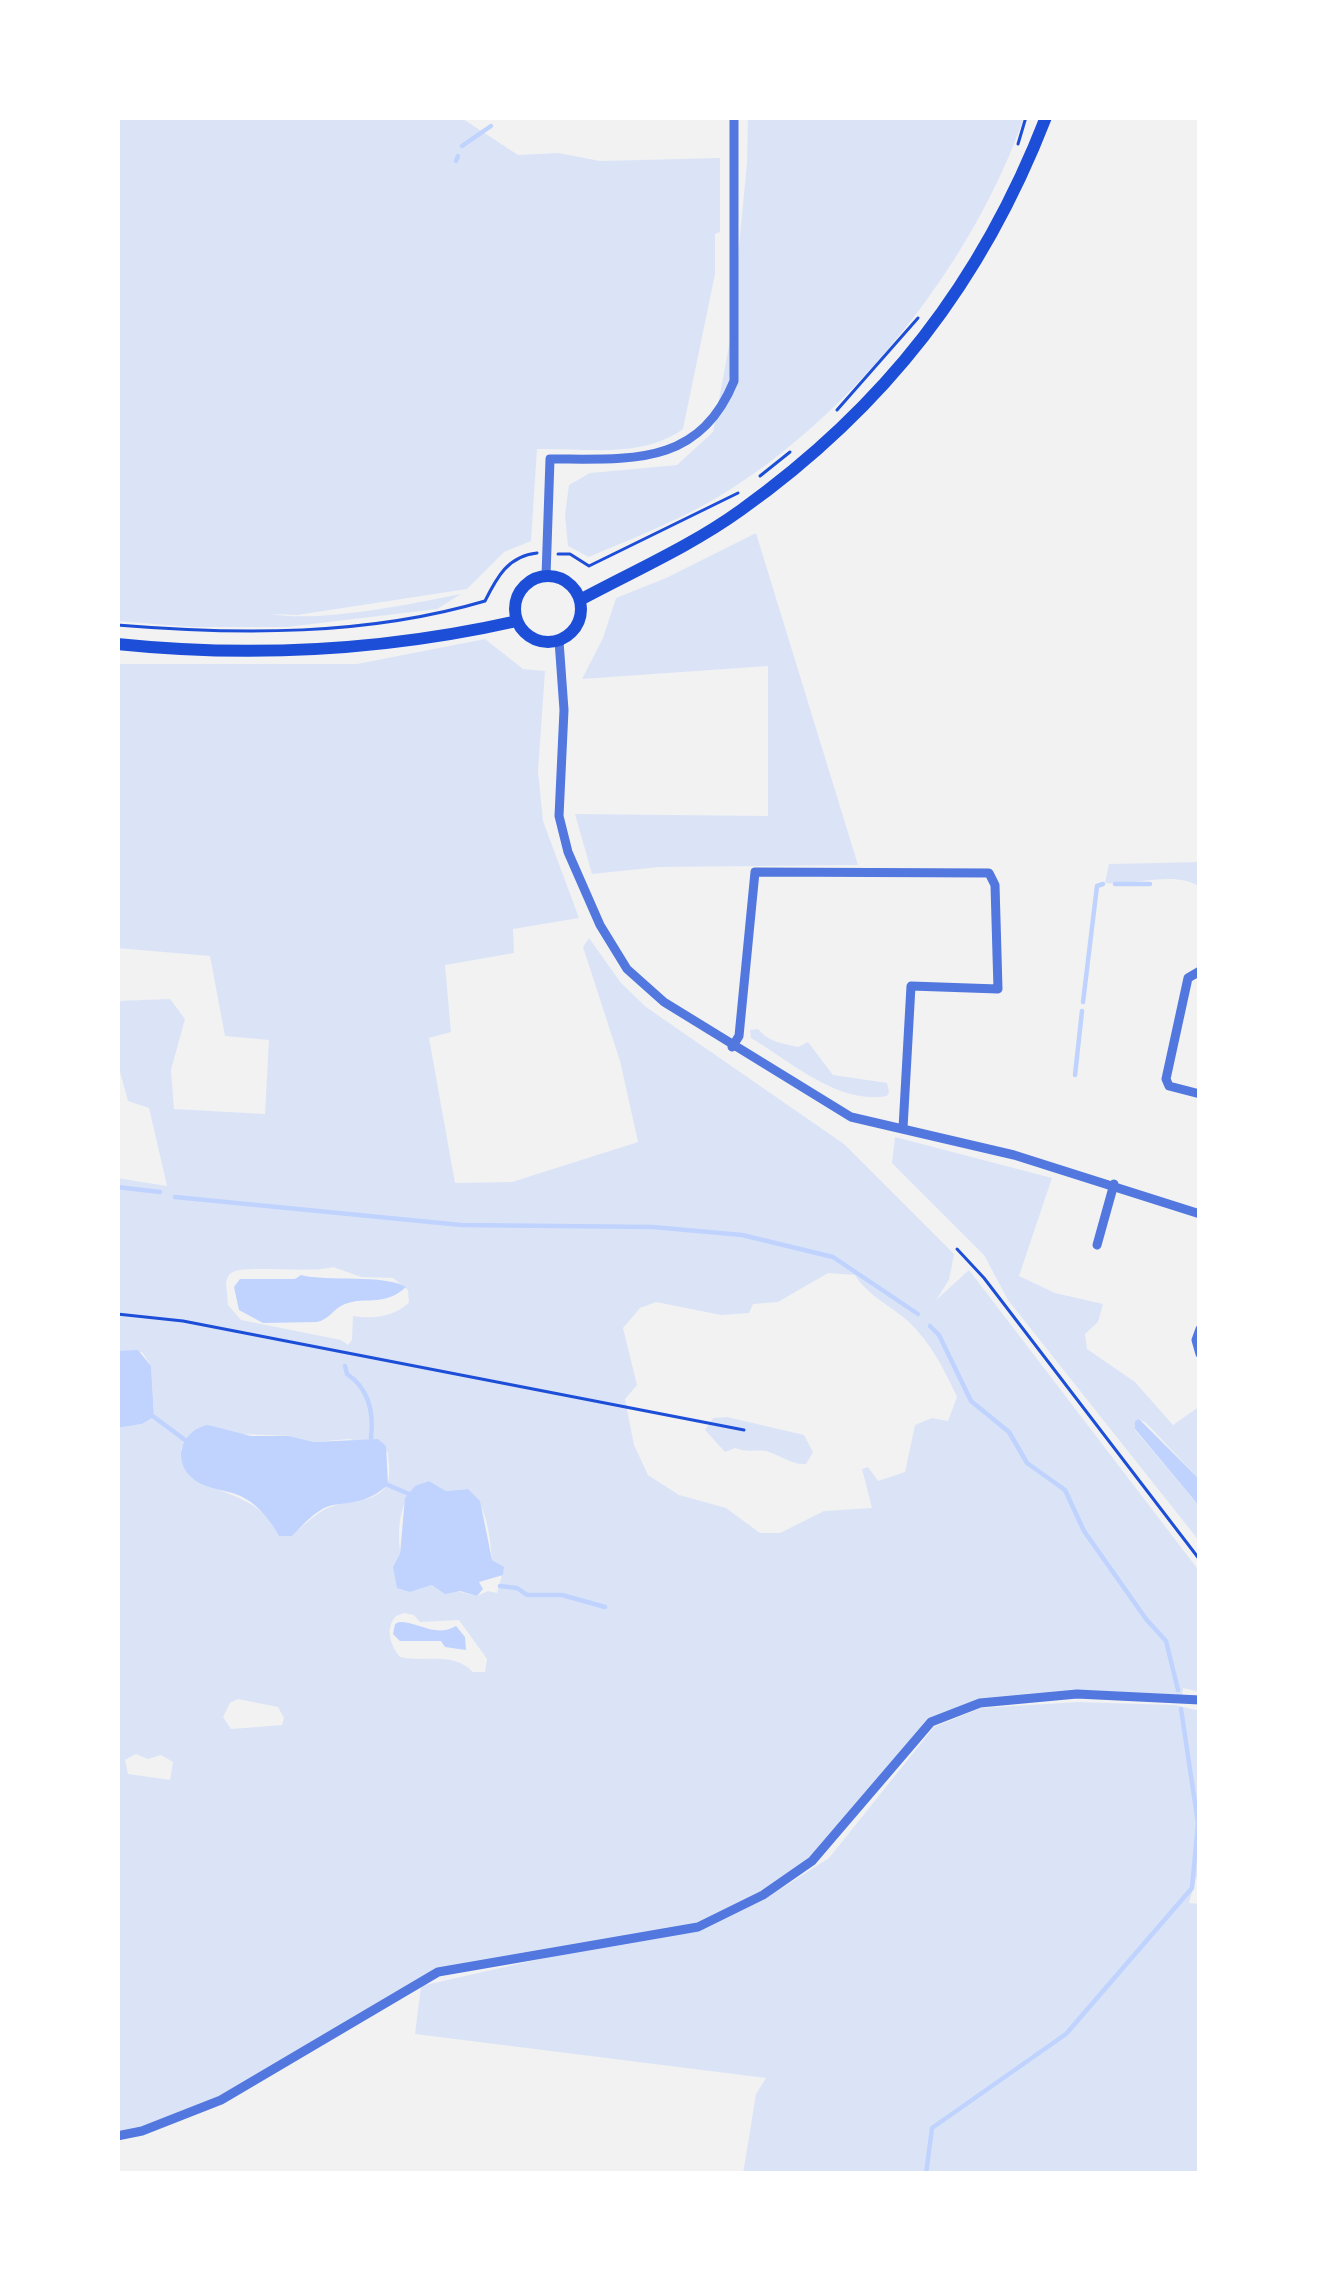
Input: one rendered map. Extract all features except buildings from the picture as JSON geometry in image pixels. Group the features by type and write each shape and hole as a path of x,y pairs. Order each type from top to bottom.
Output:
{"main road":[{"path":"580,600 740,511 823,446 880,387 945,313 982,255 1023,177 1046,117"},
{"path":"546,576 563,580 580,600 580,620 559,640 530,637 517,621 520,591 546,576"},
{"path":"117,644 211,652 338,650 517,621"}],"street":[{"path":"546,576 550,459 656,454 678,447 704,430 721,411 734,381 734,117"},
{"path":"559,640 564,710 560,816 568,852 600,926 627,969 664,1002 732,1047 851,1117 1114,1184 1200,1214"},
{"path":"732,1047 739,1036 754,872 989,873 994,884 998,989 911,986 902,1128"},
{"path":"1200,971 1189,978 1166,1079 1168,1087 1200,1094"},
{"path":"1097,1245 1114,1184"},
{"path":"1200,1329 1196,1340 1200,1354"},
{"path":"117,2136 142,2132 221,2100 438,1972 698,1927 763,1895 812,1861 931,1722 980,1703 1077,1694 1200,1700"}],"path":[{"path":"1014,158 1026,117"},
{"path":"834,413 928,305"},
{"path":"755,480 804,441"},
{"path":"117,625 288,632 384,622 485,601 497,576 523,555 570,554 589,566 739,493"},
{"path":"957,1250 985,1278 1200,1560"},
{"path":"117,1314 183,1321 744,1430"}],"shaded area":[{"path":"117,117 460,117 518,155 558,153 600,161 720,158 715,274 683,429 650,445 631,448 537,449 531,541 504,552 467,589 297,615 271,614 291,616 339,614 461,594 437,609 287,627 117,621"},
{"path":"748,117 1024,117 1002,172 942,279 863,377 819,421 723,494 589,557 568,546 569,485 590,473 677,465 713,432 730,340"},
{"path":"756,533 858,865 659,867 592,874 575,814 768,816 768,666 582,679 616,598"},
{"path":"485,639 523,669 545,671 538,771 543,821 579,918 513,929 514,953 445,965 451,1032 429,1038 455,1183 512,1182 638,1142 620,1061 583,947 589,938 621,983 646,1007 844,1144 954,1254 949,1280 936,1300 969,1270 1200,1572 1200,1692 1183,1688 1182,1697 1077,1694 981,1703 931,1722 812,1861 763,1895 698,1927 438,1972 221,2100 117,2136 117,1428 154,1417 151,1366 142,1352 117,1351 117,1178 167,1186 149,1108 128,1101 117,1061 117,1001 170,999 185,1019 171,1070 174,1109 265,1114 269,1040 225,1036 210,956 117,948 117,664 357,664","holes":["322,1269 393,1278 408,1290 409,1302 383,1316 353,1316 348,1345 241,1320 228,1305 226,1283 238,1270","828,1273 855,1275 908,1321 936,1357 957,1397 948,1421 932,1418 915,1425 905,1472 878,1481 868,1467 862,1469 872,1508 824,1511 780,1533 760,1533 726,1508 679,1495 648,1475 634,1445 625,1399 637,1385 623,1328 640,1308 656,1302 721,1315 749,1313 753,1304 778,1302","192,1432 289,1436 314,1442 350,1439 388,1452 389,1477 383,1490 371,1498 328,1508 298,1529 279,1535 252,1505 192,1478 181,1449","429,1481 446,1491 467,1489 474,1495 486,1521 492,1560 504,1568 497,1593 477,1596 432,1585 410,1592 399,1530 407,1500","404,1613 420,1622 459,1620 487,1659 485,1672 473,1672 448,1660 400,1657 390,1636 391,1626","238,1699 278,1707 284,1718 282,1725 231,1729 223,1717","136,1754 148,1759 161,1755 173,1762 170,1780 128,1774 125,1760"]},
{"path":"1200,862 1200,887 1167,879 1105,883 1109,864"},
{"path":"758,1029 781,1043 798,1047 808,1042 833,1075 887,1083 887,1096 851,1094 815,1079 751,1038 750,1030"},
{"path":"895,1137 1052,1178 1019,1276 1055,1293 1103,1304 1098,1322 1085,1334 1087,1349 1135,1382 1173,1425 1200,1406 1200,1480 1146,1423 1139,1419 1135,1430 1200,1507 1200,1542 1008,1300 984,1255 892,1163"},
{"path":"713,1418 804,1435 813,1452 806,1464 766,1451 735,1448 725,1452 705,1430"},
{"path":"1078,1702 1175,1705 1200,1711 1200,1865 1189,1903 1200,1904 1200,2174 743,2174 756,2094 766,2078 415,2034 421,1986 562,1954 700,1931 765,1899 829,1858 934,1727 981,1708"}],"water":[{"path":"301,1275 406,1287 389,1298 349,1303 317,1322 263,1323 239,1310 234,1287 240,1279"},
{"path":"138,1350 151,1366 154,1417 117,1428 117,1351"},
{"path":"1139,1419 1200,1480 1200,1507 1135,1429"},
{"path":"208,1425 251,1436 289,1436 314,1442 378,1439 386,1446 388,1485 368,1498 327,1507 292,1536 279,1536 251,1502 198,1482 186,1470 181,1454 186,1439"},
{"path":"429,1481 446,1491 468,1489 480,1501 492,1560 504,1567 503,1575 479,1582 483,1589 477,1596 460,1591 445,1594 432,1585 410,1592 397,1588 393,1567 400,1554 405,1498 415,1486"},
{"path":"399,1622 434,1630 456,1626 465,1637 466,1650 445,1647 441,1641 400,1641 393,1634"}],"waterway":[{"path":"462,146 491,126"},
{"path":"456,161 458,156"},
{"path":"1083,1002 1097,886 1103,884"},
{"path":"1115,884 1150,884"},
{"path":"1075,1075 1082,1011"},
{"path":"117,1187 160,1192"},
{"path":"175,1197 461,1225 653,1227 742,1235 833,1257 918,1314"},
{"path":"930,1326 971,1401 1009,1432 1027,1463 1065,1490 1084,1531 1166,1641 1178,1690"},
{"path":"345,1366 368,1402 371,1438"},
{"path":"154,1417 185,1440"},
{"path":"388,1485 409,1494"},
{"path":"500,1586 605,1607"},
{"path":"926,2174 932,2128 1066,2034 1192,1888 1198,1823 1181,1709"}]}
